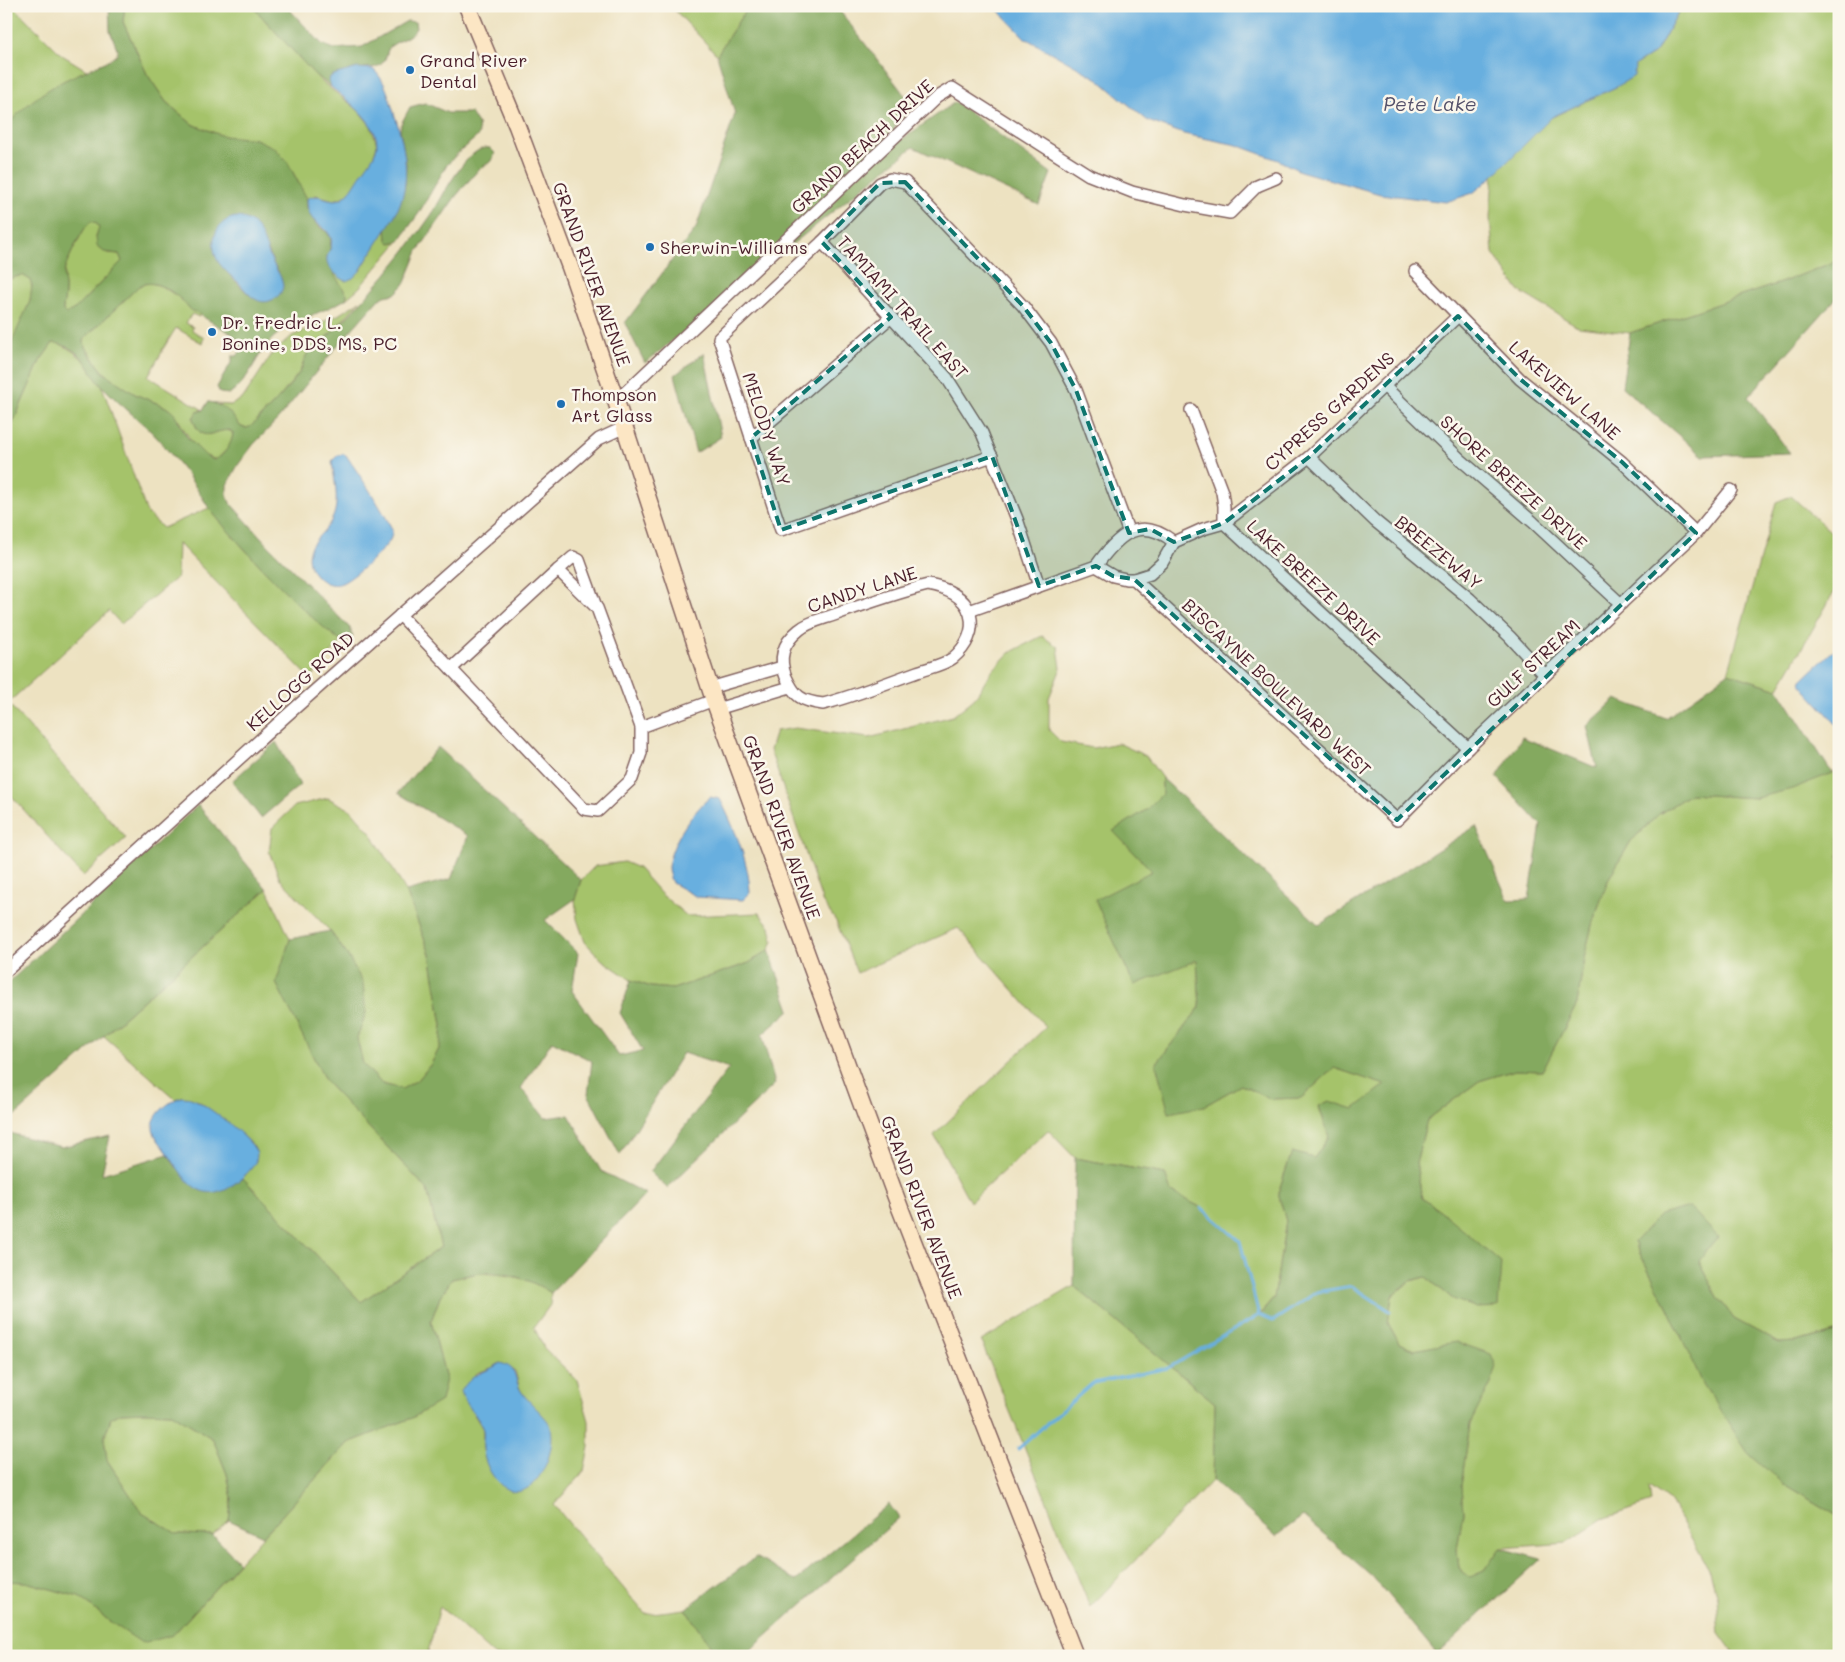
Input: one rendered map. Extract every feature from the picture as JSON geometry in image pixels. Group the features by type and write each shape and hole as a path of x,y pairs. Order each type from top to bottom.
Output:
{"main road":[{"name":"GRAND RIVER AVENUE","path":"467,6 536,176 570,267 625,427 714,699 900,1208 1075,1656"}],"street":[{"name":"GRAND BEACH DRIVE","path":"616,401 937,97 952,88 1089,176 1132,192 1185,205 1230,213 1257,186 1276,178"},
{"path":"822,242 880,183 890,180 905,182 1022,306 1051,343 1076,390 1128,533"},
{"name":"TAMIAMI TRAIL EAST","path":"822,242 947,378 982,433 1018,519 1039,586"},
{"name":"MELODY WAY","path":"822,242 719,338 781,530 992,456"},
{"name":"LAKEVIEW LANE","path":"1415,271 1520,380 1622,462 1696,533"},
{"name":"CYPRESS GARDENS","path":"1174,542 1203,529 1224,523 1309,457 1458,316"},
{"path":"751,438 891,317"},
{"name":"SHORE BREEZE DRIVE","path":"1384,386 1620,604"},
{"name":"LAKE BREEZE DRIVE","path":"1191,410 1222,492 1224,523 1468,748"},
{"name":"KELLOGG ROAD","path":"6,971 285,717 599,439 625,427"},
{"name":"BREEZEWAY","path":"1309,457 1375,521 1470,599 1510,637 1545,676"},
{"name":"GULF STREAM","path":"1397,820 1468,748 1696,533 1731,490"},
{"path":"641,727 714,699 782,666 790,687 799,697 808,702 823,704 951,660 969,640 972,622 969,611 1096,566 1118,538 1128,533 1150,529 1163,533 1174,542 1162,564 1150,574 1134,579 1113,576 1096,566"},
{"path":"400,615 451,669 584,809 598,811 632,779 641,753 641,727 579,560 573,557 451,669"},
{"path":"558,570 597,608"},
{"name":"BISCAYNE BOULEVARD WEST","path":"1134,579 1397,820"},
{"name":"CANDY LANE","path":"782,666 782,654 786,644 800,628 896,593 928,585 941,587 964,602 969,611"},
{"path":"714,699 790,687"}],"highlighted area":[{"path":"905,182 1023,306 1051,343 1076,390 1129,533 1150,529 1174,542 1224,523 1309,457 1458,316 1520,379 1622,462 1696,533 1397,820 1134,579 1113,576 1096,566 1039,586 992,456 781,530 751,438 891,317 822,242 880,183"}],"green space":[{"path":"6,6 13,6 62,55 88,71 64,81 6,127"},
{"path":"109,6 125,6 123,22 147,74 166,102 192,124 223,136 256,139 275,148 288,163 307,199 307,208 316,224 328,233 331,239 330,251 327,256 333,271 347,294 346,299 290,325 274,337 262,351 248,375 229,394 220,393 217,387 232,361 232,356 237,356 241,350 239,339 191,310 168,289 153,284 139,286 85,338 85,347 104,373 135,394 166,407 174,413 187,437 206,456 214,460 227,449 233,433 230,430 203,434 196,427 193,418 197,412 203,410 208,402 210,402 225,409 241,427 250,427 294,380 310,350 345,320 397,260 432,214 456,173 465,162 482,149 490,148 495,153 492,161 479,169 456,196 418,251 404,285 395,294 385,296 377,301 338,345 279,418 253,445 238,465 227,485 227,495 230,503 268,545 350,628 353,637 346,642 335,637 298,604 234,538 218,520 187,475 162,444 149,429 102,386 81,356 72,350 58,343 53,343 40,361 6,439 6,355 30,301 32,285 29,279 22,275 6,280 6,127 25,107 47,90 116,56 118,51 110,31","holes":["92,221 99,227 96,237 97,246 104,252 119,254 122,261 76,308 66,314 63,311 64,272 80,236","214,242 268,250 279,272 249,295 221,265"]},
{"path":"125,6 252,6 322,82 357,109 371,126 377,145 373,158 353,188 345,196 334,200 316,195 307,199 288,163 256,139 223,136 192,124 166,102 147,74 123,22"},
{"path":"252,6 286,6 322,44 334,49 362,47 407,21 415,22 416,28 408,36 391,46 383,63 352,73 329,84 331,87 315,75"},
{"path":"671,6 748,6 717,55"},
{"path":"748,6 836,6 913,106 894,128 901,140 955,102 1051,173 1039,205 913,147 645,363 625,323 696,228 735,114 717,55"},
{"path":"1680,6 1839,6 1839,260 1783,282 1630,333 1579,327 1519,291 1493,253 1490,218 1493,176 1552,117 1618,86 1635,65 1656,52"},
{"path":"425,103 448,113 471,113 478,124 479,135 446,166 419,213 399,241 390,243 387,240 386,228 396,213 405,185 406,164 400,130 401,124 410,107"},
{"path":"92,221 99,227 96,237 107,253 119,254 122,261 76,308 66,314 63,311 64,272 88,222"},
{"path":"386,228 387,240 390,243 399,241 359,288 346,299 347,294 336,280 333,271 341,278 360,271"},
{"path":"1839,260 1839,295 1748,397 1790,453 1703,456 1622,387 1630,333 1783,282"},
{"path":"22,275 29,279 31,294 24,317 6,355 6,280"},
{"path":"151,283 161,286 188,303 190,308 200,313 199,317 192,314 186,323 193,327 192,330 204,338 202,343 176,328 162,349 148,376 203,410 200,410 193,418 201,433 210,434 226,430 232,432 231,444 217,459 209,458 197,448 173,413 160,404 135,394 107,375 85,347 85,338 139,286"},
{"path":"360,301 330,334 310,349 299,373 279,398 250,427 241,427 228,411 216,404 231,405 243,398 272,354 292,336 338,315"},
{"path":"53,343 59,343 86,362 102,386 147,513 163,528 209,508 278,584 341,642 310,678 178,543 177,577 121,624 109,611 8,703 126,838 83,876 6,790 6,439 40,361"},
{"path":"704,353 721,437 696,453 675,375"},
{"path":"1791,496 1839,539 1839,584 1778,689 1728,673 1776,502"},
{"path":"1042,636 1058,647 1061,668 1049,698 1049,730 1061,742 1093,748 1118,743 1146,756 1162,778 1162,794 1146,810 1114,831 1152,871 1197,959 1200,1007 1156,1064 1204,1106 1241,1085 1271,1099 1301,1098 1334,1068 1386,1085 1354,1110 1329,1101 1319,1107 1329,1137 1314,1158 1292,1153 1278,1193 1286,1221 1274,1298 1259,1315 1240,1241 1202,1208 1171,1192 1165,1174 1075,1158 1048,1130 970,1202 934,1135 1046,1027 958,928 857,973 836,921 823,903 770,750 776,731 795,728 869,738 953,716 974,699 992,671 1009,653"},
{"path":"1728,673 1778,689 1832,773 1792,789 1756,798 1690,794 1659,814 1631,841 1609,878 1593,921 1584,958 1577,1004 1542,1071 1515,1070 1479,1081 1427,1120 1416,1163 1422,1198 1501,1262 1498,1307 1477,1308 1453,1299 1426,1277 1410,1281 1392,1296 1388,1323 1399,1343 1414,1350 1456,1342 1491,1354 1496,1366 1491,1383 1470,1424 1461,1486 1463,1513 1457,1549 1459,1569 1470,1577 1484,1571 1500,1548 1541,1559 1437,1654 1372,1576 1303,1516 1276,1536 1213,1480 1215,1403 1074,1286 1075,1158 1165,1174 1171,1192 1202,1208 1240,1241 1260,1315 1274,1298 1286,1221 1278,1193 1292,1152 1314,1158 1329,1137 1319,1106 1329,1101 1354,1109 1385,1085 1334,1068 1301,1098 1271,1099 1241,1085 1204,1106 1169,1113 1156,1064 1200,1007 1197,960 1134,985 1095,900 1152,871 1113,831 1146,810 1162,794 1162,778 1319,925 1476,826 1508,900 1529,899 1541,825 1497,777 1522,737 1597,768 1587,726 1616,699 1666,718"},
{"path":"276,742 300,785 261,818 232,781"},
{"path":"438,747 581,880 575,899 545,920 578,953 572,991 619,1056 643,1051 620,1013 631,980 651,987 673,989 749,963 769,950 790,1010 762,1035 775,1084 667,1188 650,1172 729,1068 683,1053 620,1155 588,1094 592,1061 552,1041 521,1088 545,1118 569,1115 601,1171 646,1194 551,1293 526,1280 499,1273 480,1273 452,1279 440,1297 431,1321 446,1379 441,1401 412,1418 348,1443 263,1536 229,1520 232,1498 227,1474 213,1439 172,1413 121,1413 111,1418 104,1438 107,1460 142,1513 177,1534 213,1535 239,1562 173,1635 142,1643 112,1623 79,1597 26,1582 6,1581 6,1132 61,1147 110,1136 102,1174 168,1154 176,1167 230,1186 243,1178 361,1302 441,1247 427,1189 326,1082 276,983 290,939 330,931 348,956 363,983 366,1013 357,1038 363,1064 382,1084 402,1089 419,1079 431,1064 440,1047 442,1025 430,954 406,891 451,879 468,836 398,793"},
{"path":"1839,769 1839,1331 1796,1342 1779,1343 1734,1319 1718,1297 1699,1261 1634,1242 1667,1306 1782,1483 1839,1517 1839,1656 1736,1656 1720,1634 1717,1598 1710,1571 1671,1502 1649,1486 1651,1502 1603,1519 1567,1543 1501,1548 1484,1571 1470,1578 1459,1569 1457,1549 1463,1513 1461,1486 1470,1424 1476,1411 1432,1347 1414,1350 1399,1343 1388,1323 1392,1296 1410,1281 1426,1277 1453,1299 1449,1218 1422,1198 1416,1163 1427,1120 1479,1081 1515,1070 1542,1071 1577,1004 1584,958 1593,921 1609,878 1631,841 1659,814 1690,794 1756,798"},
{"path":"328,798 351,810 371,833 406,891 430,954 442,1025 440,1047 431,1064 419,1079 402,1089 382,1084 363,1064 357,1038 366,1013 348,956 330,931 280,879 269,852 272,828 295,806"},
{"path":"198,805 267,889 6,1124 6,985"},
{"path":"624,862 638,868 661,894 687,916 759,913 770,926 773,941 769,950 749,963 673,989 651,987 631,980 602,960 585,942 577,919 575,899 581,880 595,866"},
{"path":"267,889 290,939 277,984 326,1082 427,1189 441,1247 361,1302 243,1178 256,1161 254,1147 247,1139 199,1101 181,1097 175,1099 104,1036"},
{"path":"1690,1207 1718,1237 1699,1261 1718,1297 1734,1319 1779,1343 1796,1342 1839,1331 1839,1517 1782,1483 1748,1453 1703,1384 1667,1306 1634,1242 1660,1215"},
{"path":"479,1273 508,1276 533,1283 551,1293 550,1305 534,1327 544,1348 577,1380 589,1421 589,1447 584,1471 554,1505 645,1614 685,1609 718,1656 495,1656 440,1607 427,1656 6,1656 6,1581 26,1582 79,1597 112,1623 173,1635 348,1443 412,1418 446,1379 431,1321 440,1297 452,1279","holes":["500,1363 515,1371 520,1390 531,1405 483,1450 483,1429 464,1398 477,1373"]},
{"path":"1074,1286 1215,1403 1213,1480 1090,1607 981,1341"},
{"path":"121,1413 172,1413 213,1439 227,1474 232,1498 229,1520 213,1535 177,1534 142,1513 107,1460 104,1438 111,1418"},
{"path":"889,1504 899,1518 744,1656 718,1656 685,1609 756,1557 796,1581"}],"water":[{"name":"Pete Lake","path":"994,6 1680,6 1680,9 1656,52 1635,65 1634,76 1618,86 1552,117 1493,176 1473,193 1446,202 1380,194 1300,171 1278,160 1237,145 1184,134 1148,121 1098,79 1025,38"},
{"path":"358,68 373,69 381,79 386,90 404,151 405,177 401,202 395,215 360,271 353,278 346,281 336,274 328,264 327,257 331,246 331,238 325,229 310,215 307,199 316,196 336,200 347,195 375,153 377,141 369,123 354,106 331,87 329,81 333,75"},
{"path":"236,217 244,218 256,227 280,276 283,286 279,294 276,298 267,302 257,300 249,294 223,268 216,256 214,242 218,228 229,219"},
{"path":"338,455 346,455 376,500 392,529 392,533 386,545 361,570 342,583 331,584 317,577 311,568 308,556 315,540 328,526 334,514 336,492 332,461"},
{"path":"1839,645 1839,727 1801,685 1802,680"},
{"path":"710,797 720,799 744,857 750,893 743,900 697,897 672,883 670,877 668,867 670,857 678,838 696,811"},
{"path":"181,1097 195,1100 213,1111 250,1142 257,1155 255,1163 244,1177 224,1189 204,1192 195,1188 181,1173 158,1140 153,1126 159,1112 172,1101"},
{"path":"500,1363 513,1370 521,1391 550,1425 552,1437 546,1464 531,1486 521,1491 510,1491 499,1483 490,1471 484,1454 482,1427 465,1401 461,1391 475,1376"}],"waterway":[{"path":"1202,1208 1240,1241 1259,1315"},
{"path":"1018,1449 1093,1383 1168,1368 1259,1315 1273,1321 1317,1292 1352,1286 1390,1311"}],"place":[{"name":"Grand River Dental","path":"410,70"},
{"name":"Sherwin-Williams","path":"650,247"},
{"name":"Dr. Fredric L. Bonine, DDS, MS, PC","path":"212,332"},
{"name":"Thompson Art Glass","path":"561,404"}]}
